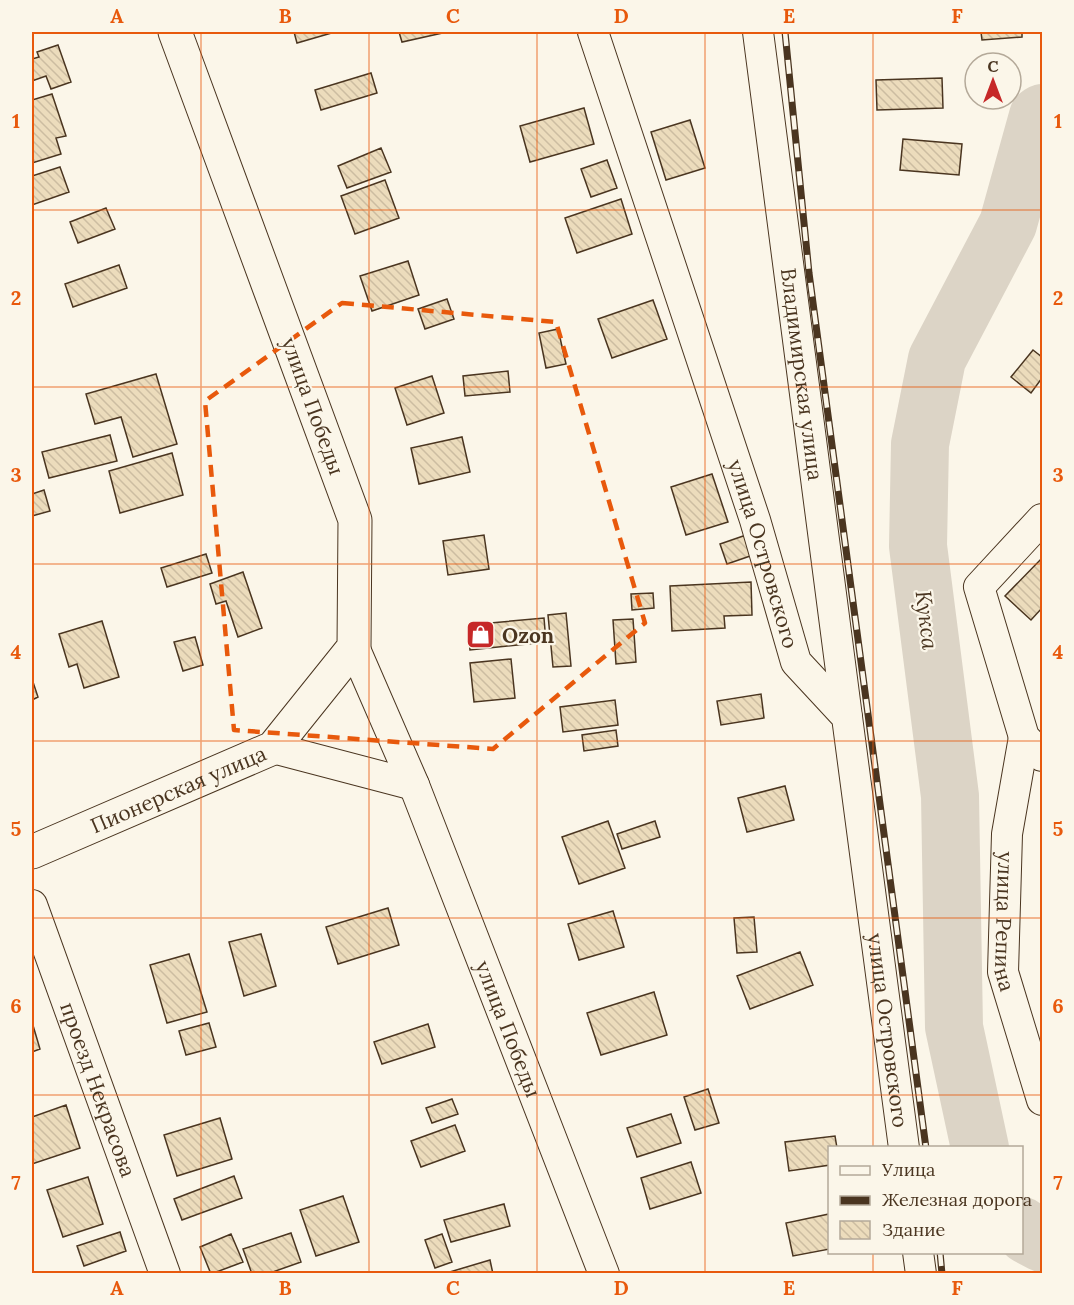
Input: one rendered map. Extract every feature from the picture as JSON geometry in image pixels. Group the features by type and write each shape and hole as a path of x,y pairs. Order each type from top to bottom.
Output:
{"street":[{"name":"улица Победы","path":"175,32 356,520 354,647 414,785 604,1274"},
{"name":"улица Островского","path":"593,32 755,520 796,662 847,717 904,1146"},
{"name":"Владимирская улица","path":"758,32 847,717"},
{"path":"1033,746 979,586 1042,519"},
{"name":"Пионерская улица","path":"32,852 273,748 354,647"},
{"name":"улица Репина","path":"1033,746 1007,834 1003,972 1042,1100"},
{"path":"273,748 414,785"},
{"name":"проезд Некрасова","path":"32,905 165,1274"},
{"path":"918,1254 921,1274"}],"highlighted area":[{"path":"342,303 556,322 645,623 493,749 234,730 205,401"}],"building":[{"path":"294,32 335,32 297,43"},
{"path":"399,32 447,32 402,42"},
{"path":"981,32 1022,32 1022,37 982,40"},
{"path":"58,45 71,82 51,89 46,76 32,81 32,59 39,57 37,52"},
{"path":"371,73 377,93 321,110 315,90"},
{"path":"942,78 943,108 877,110 876,80"},
{"path":"52,94 66,136 56,138 61,154 32,163 32,100"},
{"path":"584,108 594,144 530,162 520,126"},
{"path":"690,120 705,168 666,180 651,132"},
{"path":"903,139 962,144 959,175 900,170"},
{"path":"381,148 391,172 347,188 338,166"},
{"path":"607,160 617,188 591,197 581,169"},
{"path":"60,167 69,192 32,205 32,176"},
{"path":"385,180 399,218 355,234 341,196"},
{"path":"621,199 632,234 577,253 565,218"},
{"path":"106,208 115,229 78,243 70,222"},
{"path":"408,261 419,295 372,311 360,276"},
{"path":"119,265 127,288 73,307 65,284"},
{"path":"447,299 454,319 425,329 418,309"},
{"path":"653,300 667,339 612,358 598,319"},
{"path":"558,329 566,364 546,368 539,333"},
{"path":"1033,350 1042,357 1042,378 1031,393 1011,377"},
{"path":"508,371 510,392 465,396 463,376"},
{"path":"156,374 177,444 133,457 121,417 95,424 86,394"},
{"path":"432,376 444,413 407,425 395,388"},
{"path":"110,435 117,461 49,478 42,452"},
{"path":"462,437 470,472 419,484 411,448"},
{"path":"172,453 183,495 120,513 109,471"},
{"path":"712,474 728,522 686,535 671,487"},
{"path":"44,490 50,511 32,516 32,494"},
{"path":"749,534 756,554 727,564 720,544"},
{"path":"484,535 489,569 448,575 443,541"},
{"path":"206,554 212,573 167,587 161,568"},
{"path":"1042,558 1042,608 1031,620 1005,596"},
{"path":"243,572 262,628 238,637 226,601 216,604 210,584"},
{"path":"751,582 752,615 724,616 725,628 672,631 670,586"},
{"path":"653,593 654,608 632,610 631,594"},
{"path":"566,613 571,666 553,667 548,615"},
{"path":"544,618 546,642 470,650 468,625"},
{"path":"633,619 636,662 616,664 613,620"},
{"path":"102,621 119,677 84,688 77,664 69,667 59,634"},
{"path":"195,637 203,665 183,671 174,642"},
{"path":"511,659 515,698 474,702 470,663"},
{"path":"32,679 38,697 32,700"},
{"path":"761,694 764,718 721,725 717,701"},
{"path":"615,700 618,725 563,732 560,707"},
{"path":"616,730 618,746 584,751 582,735"},
{"path":"785,786 794,820 747,832 738,798"},
{"path":"608,821 625,868 579,884 562,837"},
{"path":"655,821 660,837 622,849 617,834"},
{"path":"388,908 399,945 338,964 326,927"},
{"path":"613,911 624,947 579,960 568,924"},
{"path":"754,917 757,952 737,953 734,918"},
{"path":"261,934 276,986 244,996 229,942"},
{"path":"800,952 813,985 750,1009 737,976"},
{"path":"189,954 207,1012 167,1023 150,965"},
{"path":"654,992 667,1035 601,1055 587,1013"},
{"path":"32,1022 40,1049 32,1052"},
{"path":"209,1023 216,1047 186,1055 179,1031"},
{"path":"428,1024 435,1047 382,1064 374,1042"},
{"path":"708,1089 719,1123 695,1130 684,1097"},
{"path":"452,1099 458,1114 432,1123 426,1108"},
{"path":"66,1105 80,1148 32,1164 32,1117"},
{"path":"671,1114 681,1143 637,1157 627,1128"},
{"path":"220,1118 232,1159 177,1176 164,1135"},
{"path":"455,1125 465,1151 421,1167 411,1141"},
{"path":"835,1136 837,1146 828,1146 828,1165 789,1171 785,1142"},
{"path":"691,1162 701,1193 650,1209 641,1178"},
{"path":"234,1176 242,1198 182,1220 174,1199"},
{"path":"88,1177 103,1224 63,1237 47,1190"},
{"path":"343,1196 359,1242 316,1256 300,1210"},
{"path":"504,1204 510,1226 451,1242 444,1220"},
{"path":"828,1214 828,1249 793,1256 786,1223"},
{"path":"120,1232 126,1251 84,1266 77,1246"},
{"path":"291,1233 301,1262 267,1274 252,1274 243,1249"},
{"path":"231,1234 243,1262 211,1274 200,1247"},
{"path":"442,1234 452,1262 435,1268 425,1240"},
{"path":"490,1260 493,1274 443,1274"}],"waterway":[{"name":"Кукса","path":"980,1146 954,1027 950,796 918,546 920,444 937,359 1008,224 1038,116 1042,113"},
{"name":"Кукса","path":"1023,1228 1027,1235 1042,1243"}],"railway":[{"path":"785,32 809,273 926,1146"},
{"path":"940,1254 942,1274"}],"place":[{"name":"Ozon","path":"481,635"}]}
